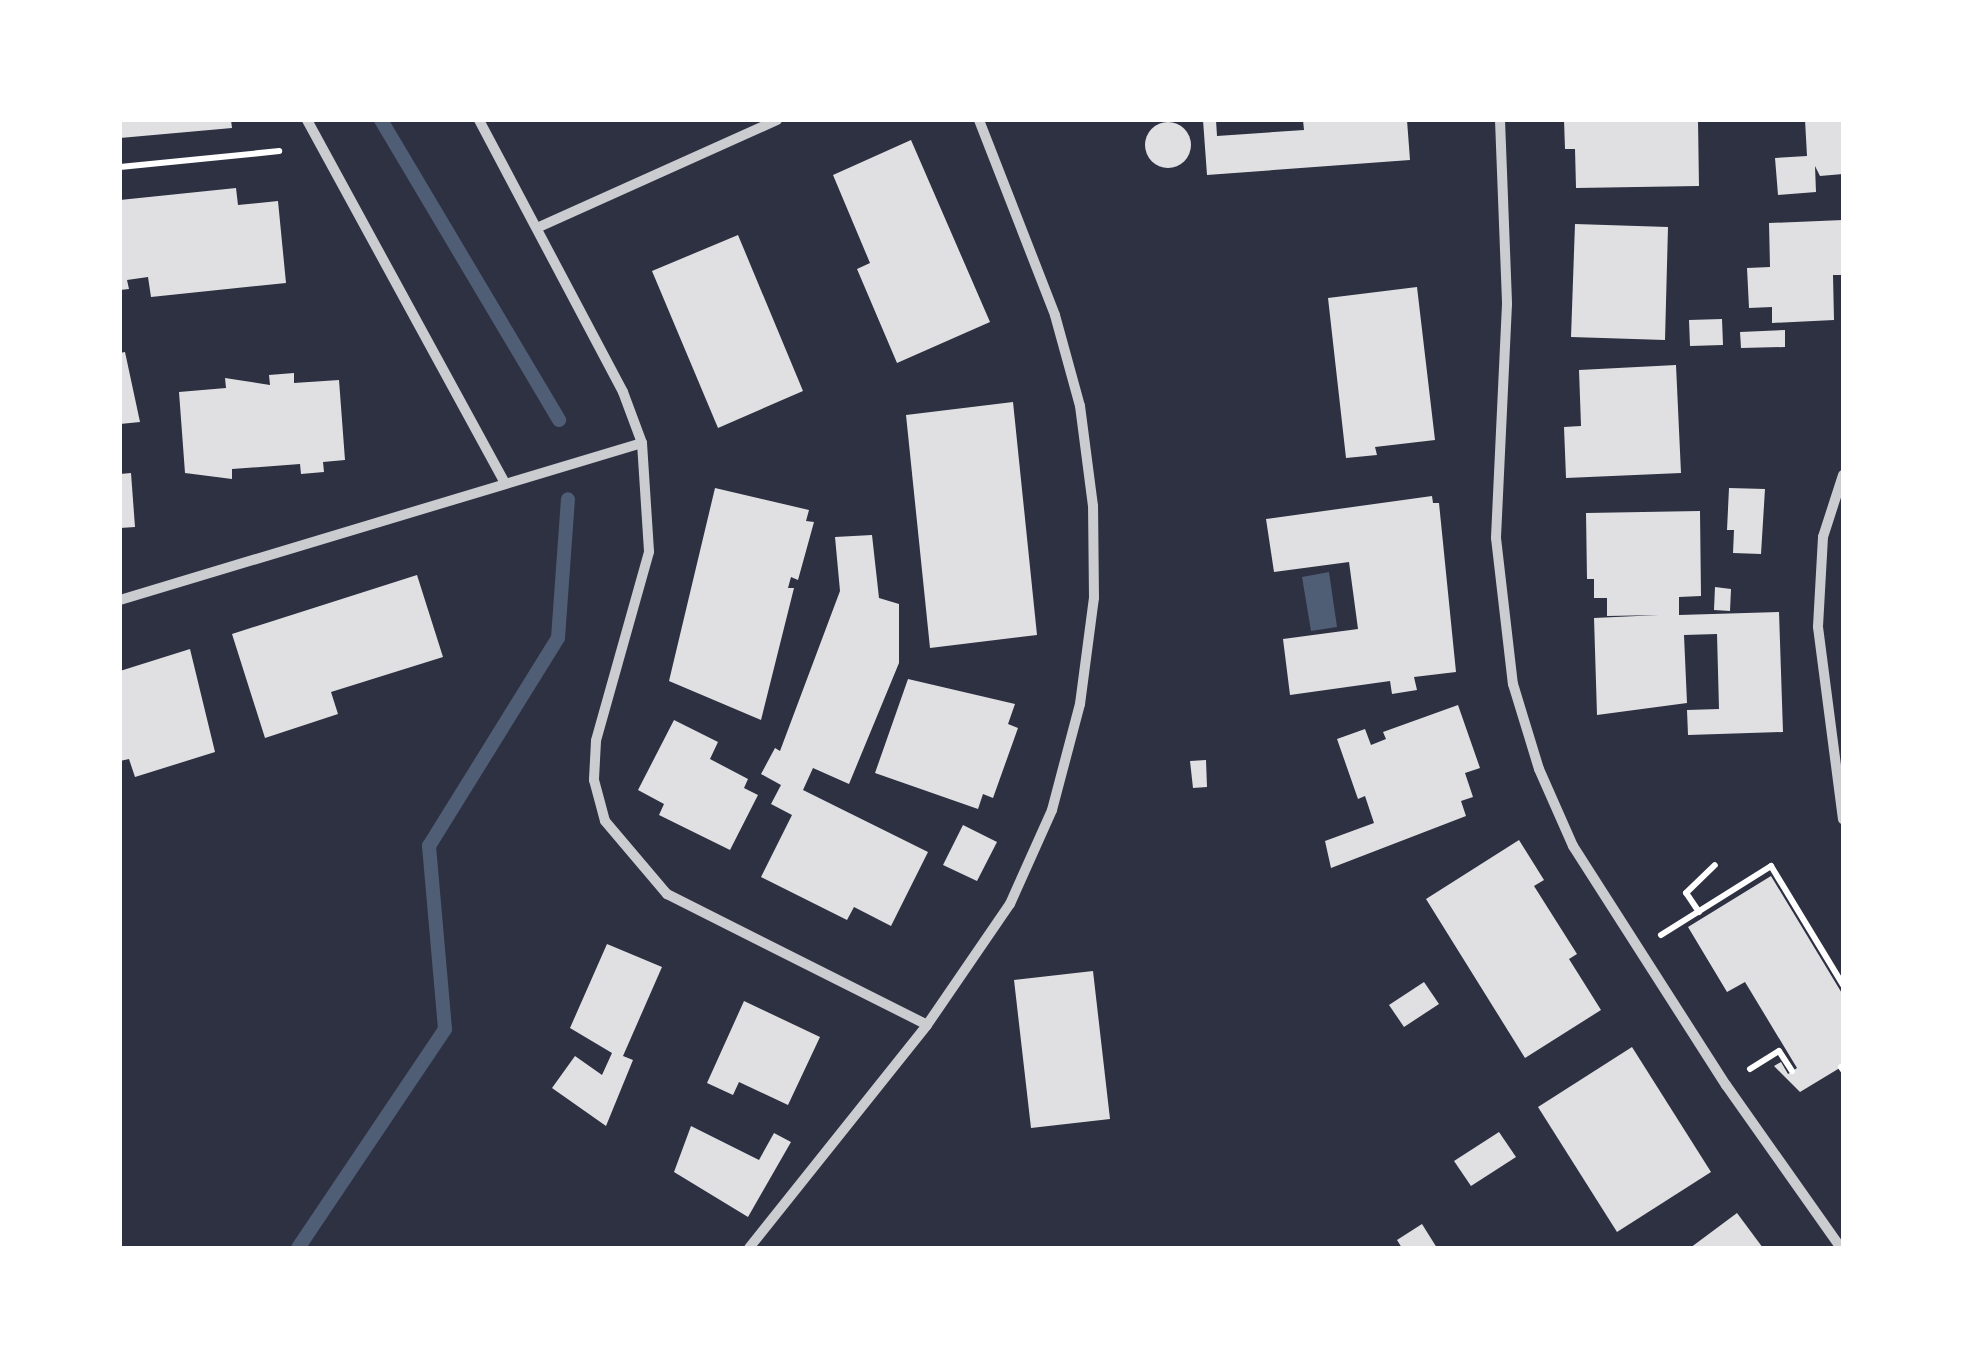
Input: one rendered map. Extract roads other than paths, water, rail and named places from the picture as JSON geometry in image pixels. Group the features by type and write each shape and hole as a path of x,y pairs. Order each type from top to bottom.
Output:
{"street":[{"path":"307,120 503,480"},
{"path":"479,120 539,227 642,443 649,552 596,741 594,780 604,821 668,894 927,1025"},
{"path":"539,227 778,120"},
{"path":"749,1248 927,1025 1010,904 1052,810 1080,704 1094,598 1093,506 1080,406 1056,315 979,120"},
{"path":"1500,120 1508,304 1496,538 1512,684 1539,770 1573,846 1726,1085 1842,1248"},
{"path":"120,600 503,480 642,443"},
{"path":"1843,475 1823,537 1818,627 1843,819"}],"water":[{"path":"1329,572 1337,627 1311,631 1302,577"}],"waterway":[{"path":"381,120 559,420"},
{"path":"298,1248 445,1029 429,846 558,638 568,499"}]}
